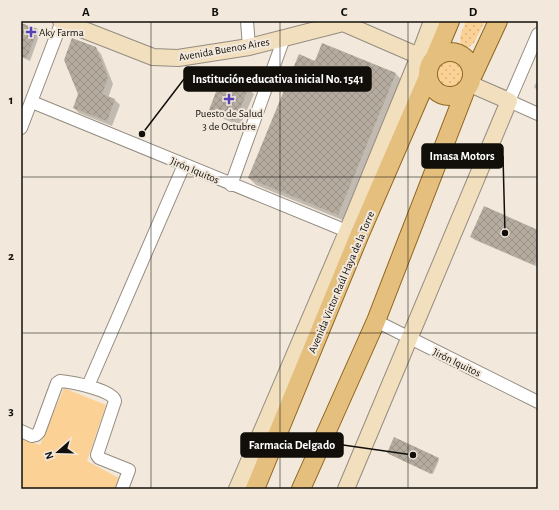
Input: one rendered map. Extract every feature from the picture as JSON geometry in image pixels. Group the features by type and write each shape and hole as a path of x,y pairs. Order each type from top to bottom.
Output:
{"main road":[{"name":"Avenida Victor Raúl Haya de la Torre","path":"255,489 353,234 428,64 450,21"},
{"path":"301,489 376,321 469,83 498,21"},
{"path":"448,51 456,52 468,61 469,83 454,96 440,93 430,83 428,64 440,54 448,51"}],"street":[{"path":"21,128 62,21"},
{"name":"Avenida Buenos Aires","path":"62,21 153,57 178,58 249,48 343,22 428,64"},
{"path":"247,21 249,48"},
{"path":"428,64 432,21"},
{"path":"346,489 538,34"},
{"path":"231,185 284,38"},
{"path":"469,83 538,114"},
{"name":"Jirón Iquitos","path":"32,102 353,234"},
{"path":"88,386 184,164"},
{"path":"237,489 353,234"},
{"name":"Jirón Iquitos","path":"376,321 538,402"},
{"path":"21,431 32,436 39,432 57,383 60,381 88,386 115,398 97,455 99,458 129,470 122,489"}],"shaded area":[{"path":"466,21 485,21 474,43 469,47 462,45 460,39"},
{"path":"450,62 458,66 462,74 458,82 450,86 442,82 438,74 442,66"},
{"path":"64,388 106,405 87,461 119,478 115,489 21,489 21,438 40,445"}],"building":[{"path":"21,23 38,29 27,58 21,56"},
{"path":"72,38 96,47 108,78 102,94 115,99 107,121 73,108 78,94 64,60"},
{"path":"322,43 396,73 338,215 248,178 299,54 315,61"},
{"name":"Puesto de Salud 3 de Octubre","path":"222,76 249,87 235,121 209,110"},
{"path":"484,206 538,230 538,256 534,265 470,237"},
{"path":"394,437 439,458 431,474 387,453"}],"place":[{"name":"Aky Farma","path":"31,32"},
{"name":"Puesto de Salud 3 de Octubre","path":"229,99"},
{"name":"Institución educativa inicial No. 1541","path":"142,134"},
{"name":"Imasa Motors","path":"505,233"},
{"name":"Farmacia Delgado","path":"413,455"}]}
